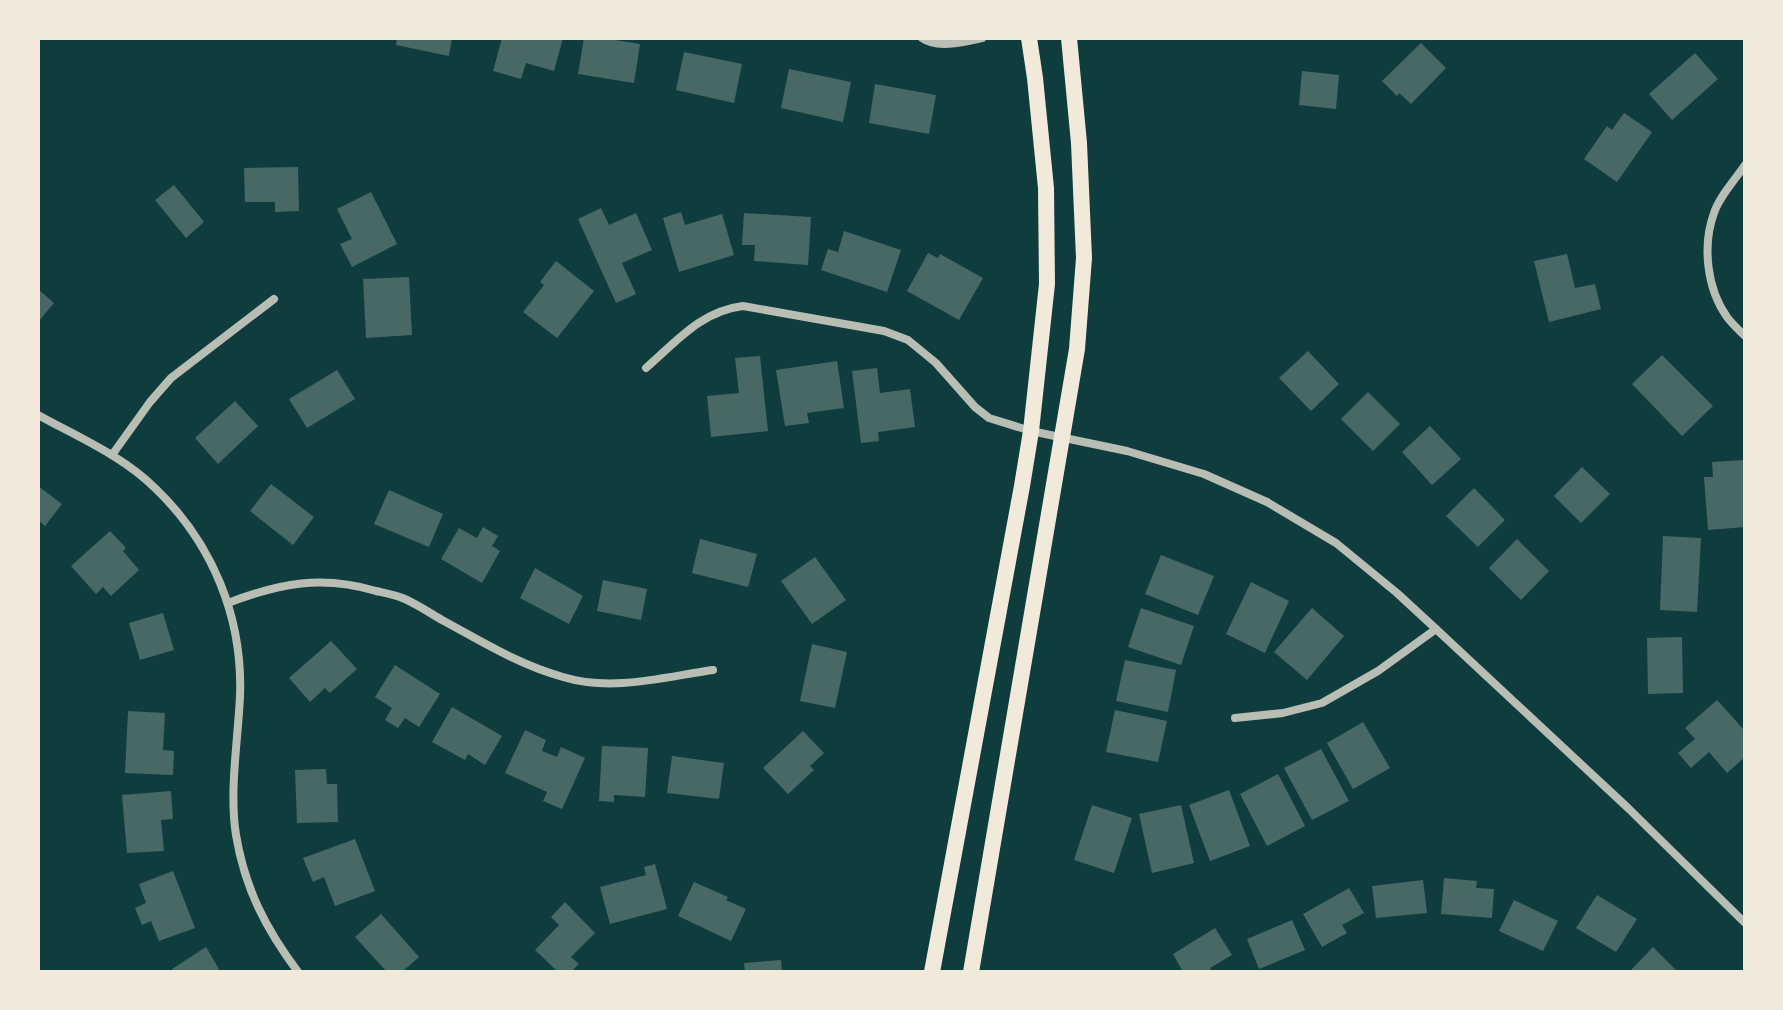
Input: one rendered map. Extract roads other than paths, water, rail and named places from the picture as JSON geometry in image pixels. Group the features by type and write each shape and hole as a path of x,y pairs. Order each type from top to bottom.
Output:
{"main road":[{"path":"932,972 1031,431 1047,284 1046,188 1029,38"},
{"path":"971,972 1077,349 1084,258 1079,143 1069,38"}],"street":[{"path":"922,38 944,44 982,38"},
{"path":"1745,165 1714,211 1708,238 1708,266 1715,294 1727,317 1745,336"},
{"path":"112,455 171,378 274,299"},
{"path":"646,368 700,320 717,311 743,306 884,331 908,340 936,363 975,407 989,418 1031,431 1127,451 1204,474 1267,502 1336,543 1397,593 1628,808 1745,923"},
{"path":"38,415 112,455 154,487 185,520 212,562 228,603 237,639 240,670 234,778 236,834 249,889 274,940 298,972"},
{"path":"228,603 258,591 286,585 318,581 350,583 404,599 517,661 565,678 596,683 627,683 713,670"},
{"path":"1235,718 1283,713 1322,703 1378,671 1436,629"}]}
